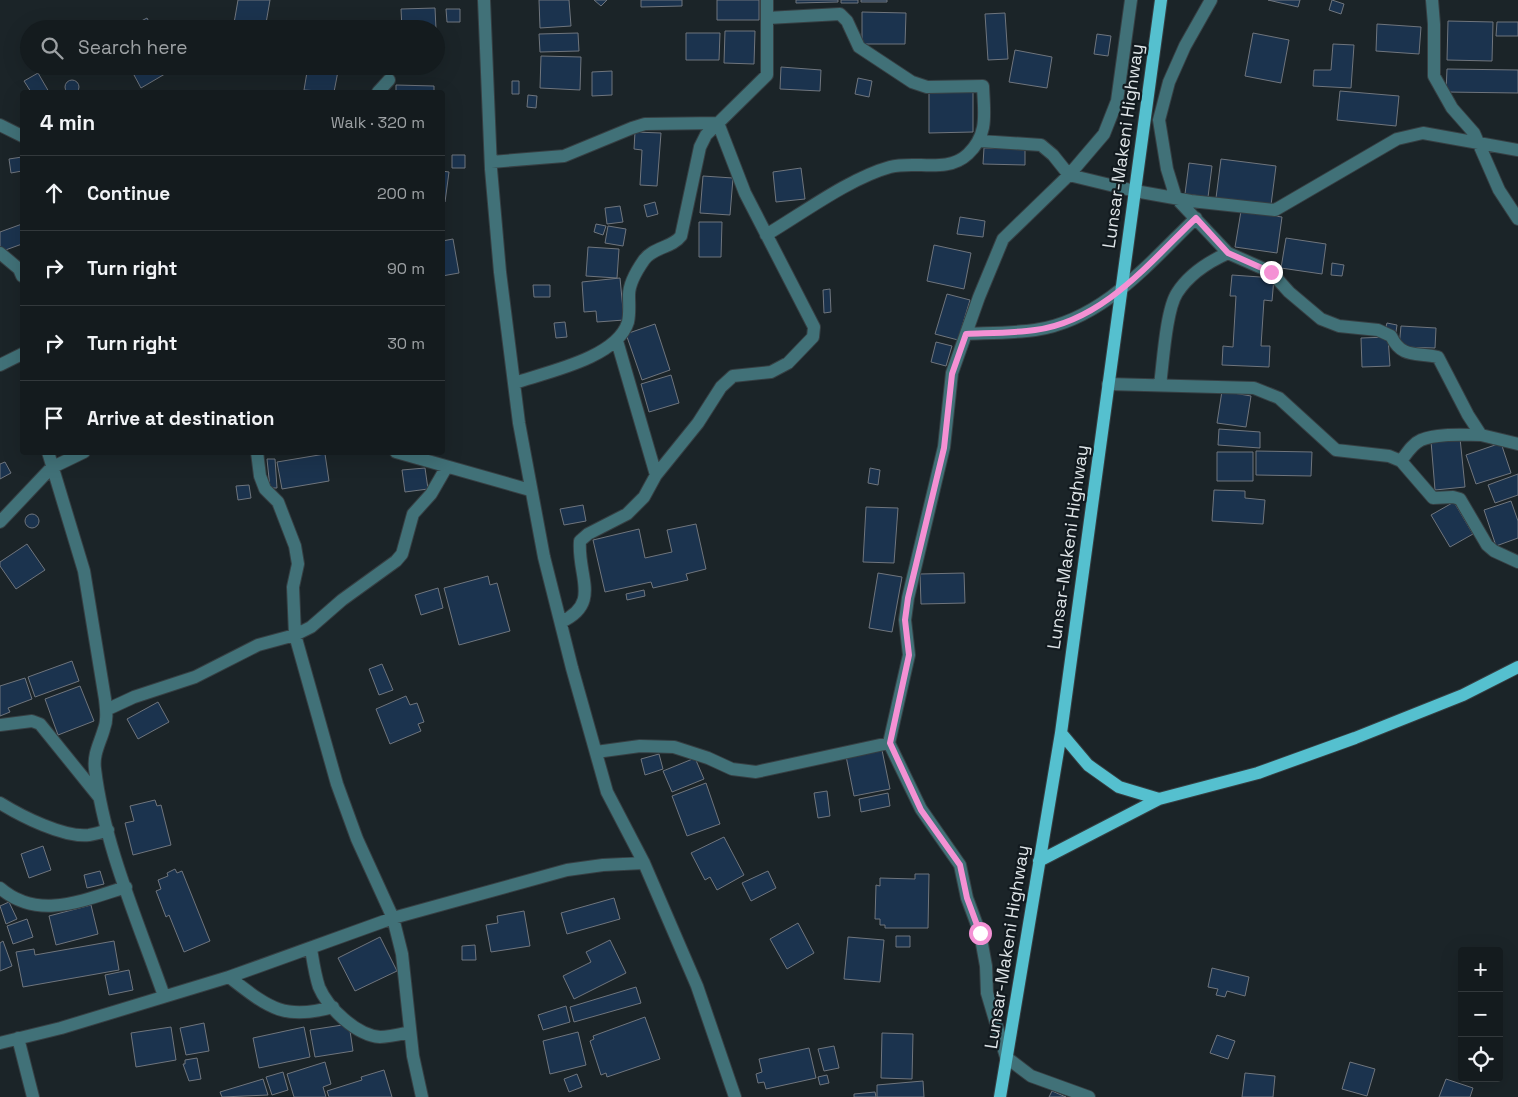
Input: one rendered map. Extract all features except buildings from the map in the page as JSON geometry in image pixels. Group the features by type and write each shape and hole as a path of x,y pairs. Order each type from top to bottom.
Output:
{"main road":[{"name":"Lunsar-Makeni Highway","path":"1000,1097 1061,732 1161,0"},
{"path":"1039,861 1159,799 1258,773 1355,738 1463,695 1518,666"},
{"path":"1061,732 1088,764 1119,787 1159,799"}],"street":[{"path":"484,0 491,162 500,272 530,490 561,622 607,792 644,864 697,986 735,1097"},
{"path":"514,383 602,353 626,329 629,317 629,292 636,273 646,257 660,248 676,242 681,236 700,147 706,135 767,75 767,0"},
{"path":"1089,1097 1031,1076 1006,1057 987,993 986,966 980,933 967,898 960,865 921,810 890,743 909,655 905,620 908,598 944,448 952,374 1003,239 1069,175 1104,134 1118,101 1131,0"},
{"path":"1211,0 1185,46 1169,82 1159,120 1167,169 1176,198 1228,253 1271,272 1289,292 1321,319 1339,326 1378,330 1391,336 1396,347 1402,352 1438,357 1468,415 1482,435"},
{"path":"1432,0 1434,76 1444,96 1474,133 1481,145 1499,190 1518,219"},
{"path":"766,235 847,186 890,167 918,164 936,166 956,162 980,141 984,117 983,86 927,87 912,82 859,47 847,21 840,14 767,18"},
{"path":"380,90 389,80"},
{"path":"491,162 564,156 646,124 718,123"},
{"path":"561,622 575,615 582,607 585,593 579,553 580,542 588,534 627,514 644,497 656,474 698,423 721,387 733,376 771,372 788,363 813,337 814,327 745,193 718,123"},
{"path":"0,125 20,135"},
{"path":"980,141 1041,145 1053,155 1069,175 1176,198 1275,210 1397,139 1423,134 1518,150"},
{"path":"966,334 1036,330 1075,319 1100,306 1120,291 1196,218"},
{"path":"0,253 20,271"},
{"path":"1160,385 1166,334 1176,294 1204,265 1228,253"},
{"path":"616,341 656,474"},
{"path":"0,365 20,355"},
{"path":"1108,384 1254,388 1278,398 1336,450 1346,453 1389,456 1401,461 1433,498 1453,497 1460,500 1487,545 1494,551 1518,562"},
{"path":"1401,461 1419,441 1429,438 1482,435 1518,444"},
{"path":"49,455 84,571 106,710 105,728 95,753 94,767 100,799 126,887 164,996"},
{"path":"0,522 51,468 78,455"},
{"path":"258,455 262,482 278,502 295,546 298,564 293,587 296,636 337,784 357,839 393,918 402,954 410,1032 422,1097"},
{"path":"405,455 446,468 530,490"},
{"path":"106,710 134,696 195,676 258,645 296,636 311,627 342,600 396,561 402,554 413,514 431,494 446,468"},
{"path":"0,725 32,721 40,724 100,799"},
{"path":"596,752 640,746 674,747 708,758 732,769 756,772 890,743"},
{"path":"0,803 27,819 78,835 90,835 108,830"},
{"path":"0,1043 62,1028 229,977 393,918 566,870 603,865 644,864"},
{"path":"0,888 31,905 46,907 70,905 126,887"},
{"path":"310,949 319,987 333,1008 356,1027 371,1035 380,1037 410,1032"},
{"path":"229,977 274,1009 311,1013 333,1008"},
{"path":"18,1038 33,1097"}],"route":[{"path":"980,933 967,898 960,865 921,810 890,743 909,655 905,620 908,598 944,448 952,374 966,334 1036,330 1075,319 1100,306 1120,291 1196,218 1228,253 1271,272"}]}
